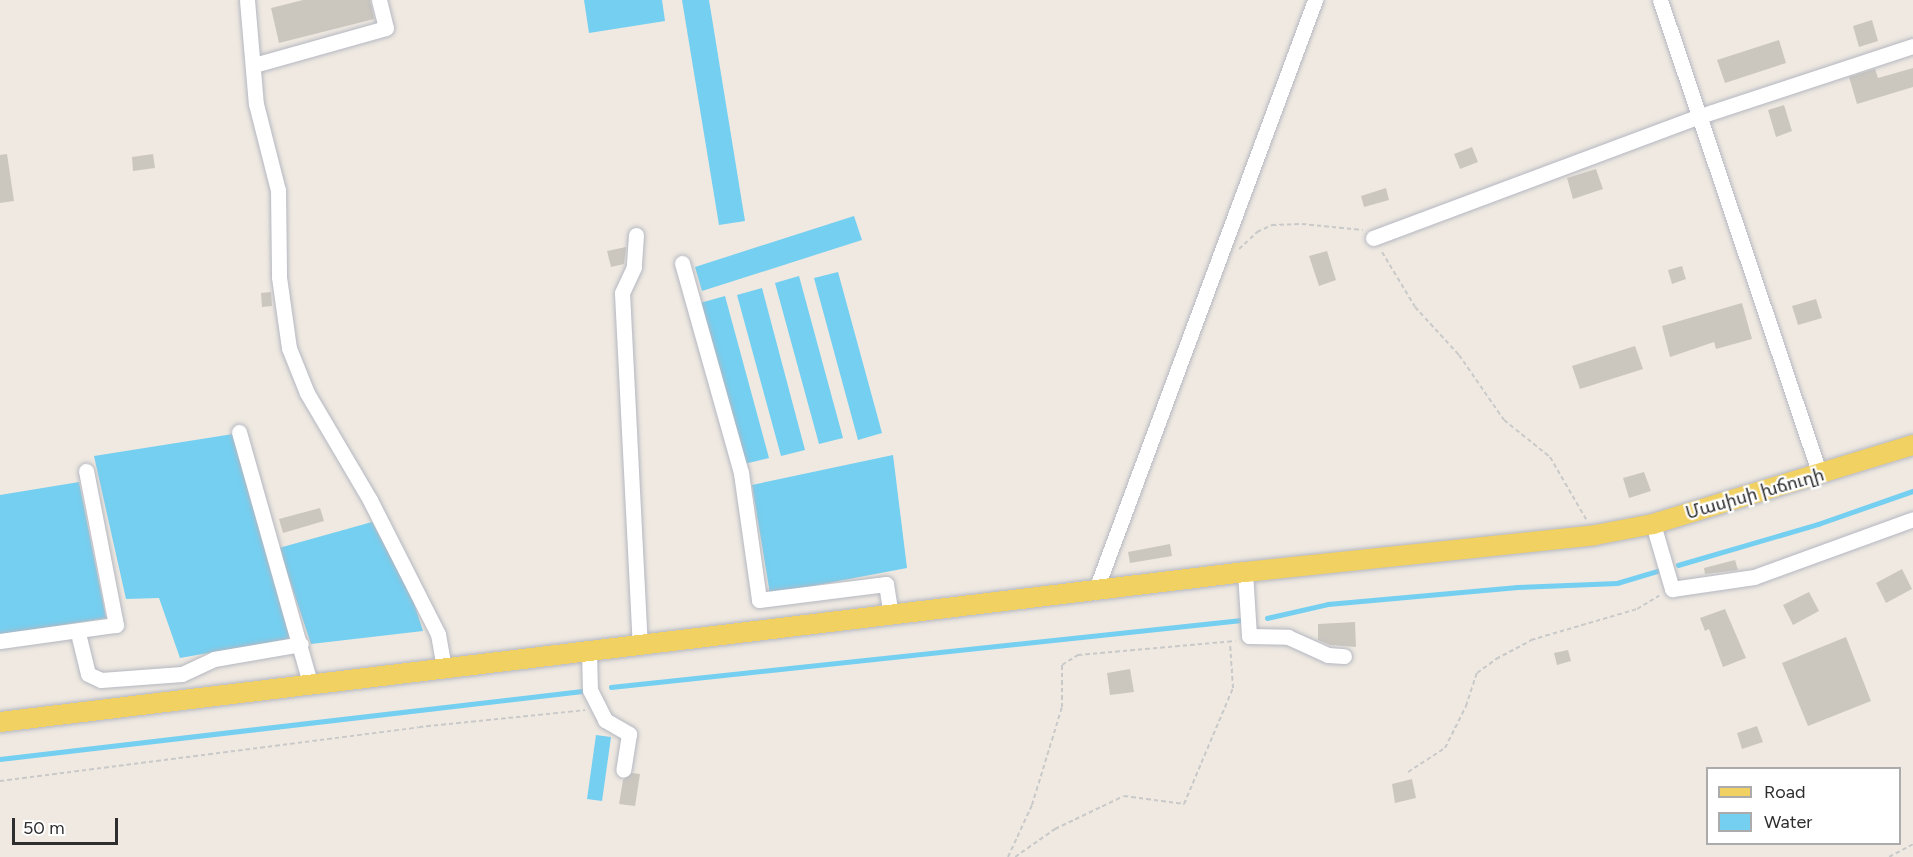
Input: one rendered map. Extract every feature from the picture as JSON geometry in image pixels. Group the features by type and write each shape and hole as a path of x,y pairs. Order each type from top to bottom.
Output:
{"main road":[{"name":"Մասիսի խճուղի","path":"0,722 310,683 1095,592 1245,572 1595,534 1653,524 1913,445"}],"street":[{"path":"247,0 256,104 278,190 279,277 289,348 307,393 370,500 438,634 444,668"},
{"path":"254,64 386,28 379,0"},
{"path":"1095,592 1222,256 1315,0"},
{"path":"1660,0 1820,475"},
{"path":"1373,238 1700,116 1913,46"},
{"path":"636,235 634,267 622,293 640,644"},
{"path":"682,263 741,473 759,600 886,584 891,616"},
{"path":"239,432 301,644 310,683"},
{"path":"0,641 59,630 78,633 116,625 86,471"},
{"path":"1653,524 1672,589 1754,577 1913,519"},
{"path":"1245,572 1249,636 1288,637 1328,655 1344,656"},
{"path":"78,633 88,675 101,680 182,674 214,659 301,644"},
{"path":"589,650 590,690 605,720 628,734 623,770"}],"path":[{"path":"1222,256 1237,250 1257,232 1272,225 1360,228 1373,238 1414,307 1459,355 1504,420 1550,457 1595,534"},
{"path":"1408,772 1445,748 1466,706 1477,673 1496,659 1531,640 1637,609 1672,589"},
{"path":"1008,857 1032,805 1062,707 1062,665 1078,655 1230,643 1249,636"},
{"path":"1015,857 1055,828 1124,796 1184,804 1233,688 1230,643"},
{"path":"0,781 419,727 600,709"},
{"path":"1889,857 1913,844"}],"water":[{"path":"584,0 662,0 665,21 589,33"},
{"path":"682,0 709,0 745,221 719,225"},
{"path":"854,216 862,240 702,291 695,267"},
{"path":"838,272 882,433 858,440 814,278"},
{"path":"799,276 843,438 819,444 775,283"},
{"path":"762,288 805,450 781,456 737,295"},
{"path":"725,296 769,458 744,464 700,303"},
{"path":"233,434 293,638 180,658 159,598 126,599 94,456"},
{"path":"893,455 907,568 770,594 752,485"},
{"path":"79,482 106,618 0,635 0,495"},
{"path":"372,522 412,597 423,631 311,644 279,548"},
{"path":"596,735 611,737 602,801 587,799"}],"building":[{"path":"303,0 370,0 374,19 279,43 271,8"},
{"path":"1872,20 1878,41 1859,47 1853,26"},
{"path":"1779,40 1786,63 1725,83 1717,60"},
{"path":"1913,68 1913,87 1857,104 1849,77 1875,69 1878,78"},
{"path":"1784,105 1792,131 1776,137 1768,110"},
{"path":"1472,147 1478,162 1460,169 1454,154"},
{"path":"7,154 14,201 0,203 0,155"},
{"path":"153,154 155,168 133,171 132,157"},
{"path":"1596,169 1603,189 1573,199 1567,178"},
{"path":"1386,188 1389,200 1364,207 1361,196"},
{"path":"626,247 624,264 611,267 607,251"},
{"path":"1327,251 1336,280 1319,286 1309,256"},
{"path":"1682,266 1686,279 1672,284 1668,270"},
{"path":"271,292 272,306 262,307 261,293"},
{"path":"1816,299 1822,318 1798,325 1792,306"},
{"path":"1742,303 1752,339 1716,349 1714,342 1670,357 1662,326"},
{"path":"1635,346 1643,369 1580,389 1572,366"},
{"path":"1644,472 1651,491 1629,498 1623,478"},
{"path":"320,508 324,521 283,533 279,519"},
{"path":"1170,544 1172,556 1130,563 1128,552"},
{"path":"1735,560 1738,570 1705,574 1704,568"},
{"path":"1902,569 1912,589 1886,603 1876,583"},
{"path":"1809,592 1819,611 1793,625 1783,605"},
{"path":"1725,609 1746,658 1723,667 1709,629 1705,631 1700,618"},
{"path":"1355,622 1356,647 1330,645 1318,640 1318,624"},
{"path":"1846,637 1871,701 1808,726 1782,663"},
{"path":"1568,650 1571,661 1557,665 1554,653"},
{"path":"1130,669 1134,692 1110,695 1107,673"},
{"path":"1757,726 1763,742 1742,749 1737,733"},
{"path":"632,773 640,774 635,806 619,804 623,780"},
{"path":"1412,779 1416,798 1395,803 1392,784"}],"waterway":[{"path":"1678,565 1818,524 1913,491"},
{"path":"1267,618 1328,604 1517,587 1617,583 1657,571"},
{"path":"611,687 1241,620"},
{"path":"0,759 582,691"}]}
